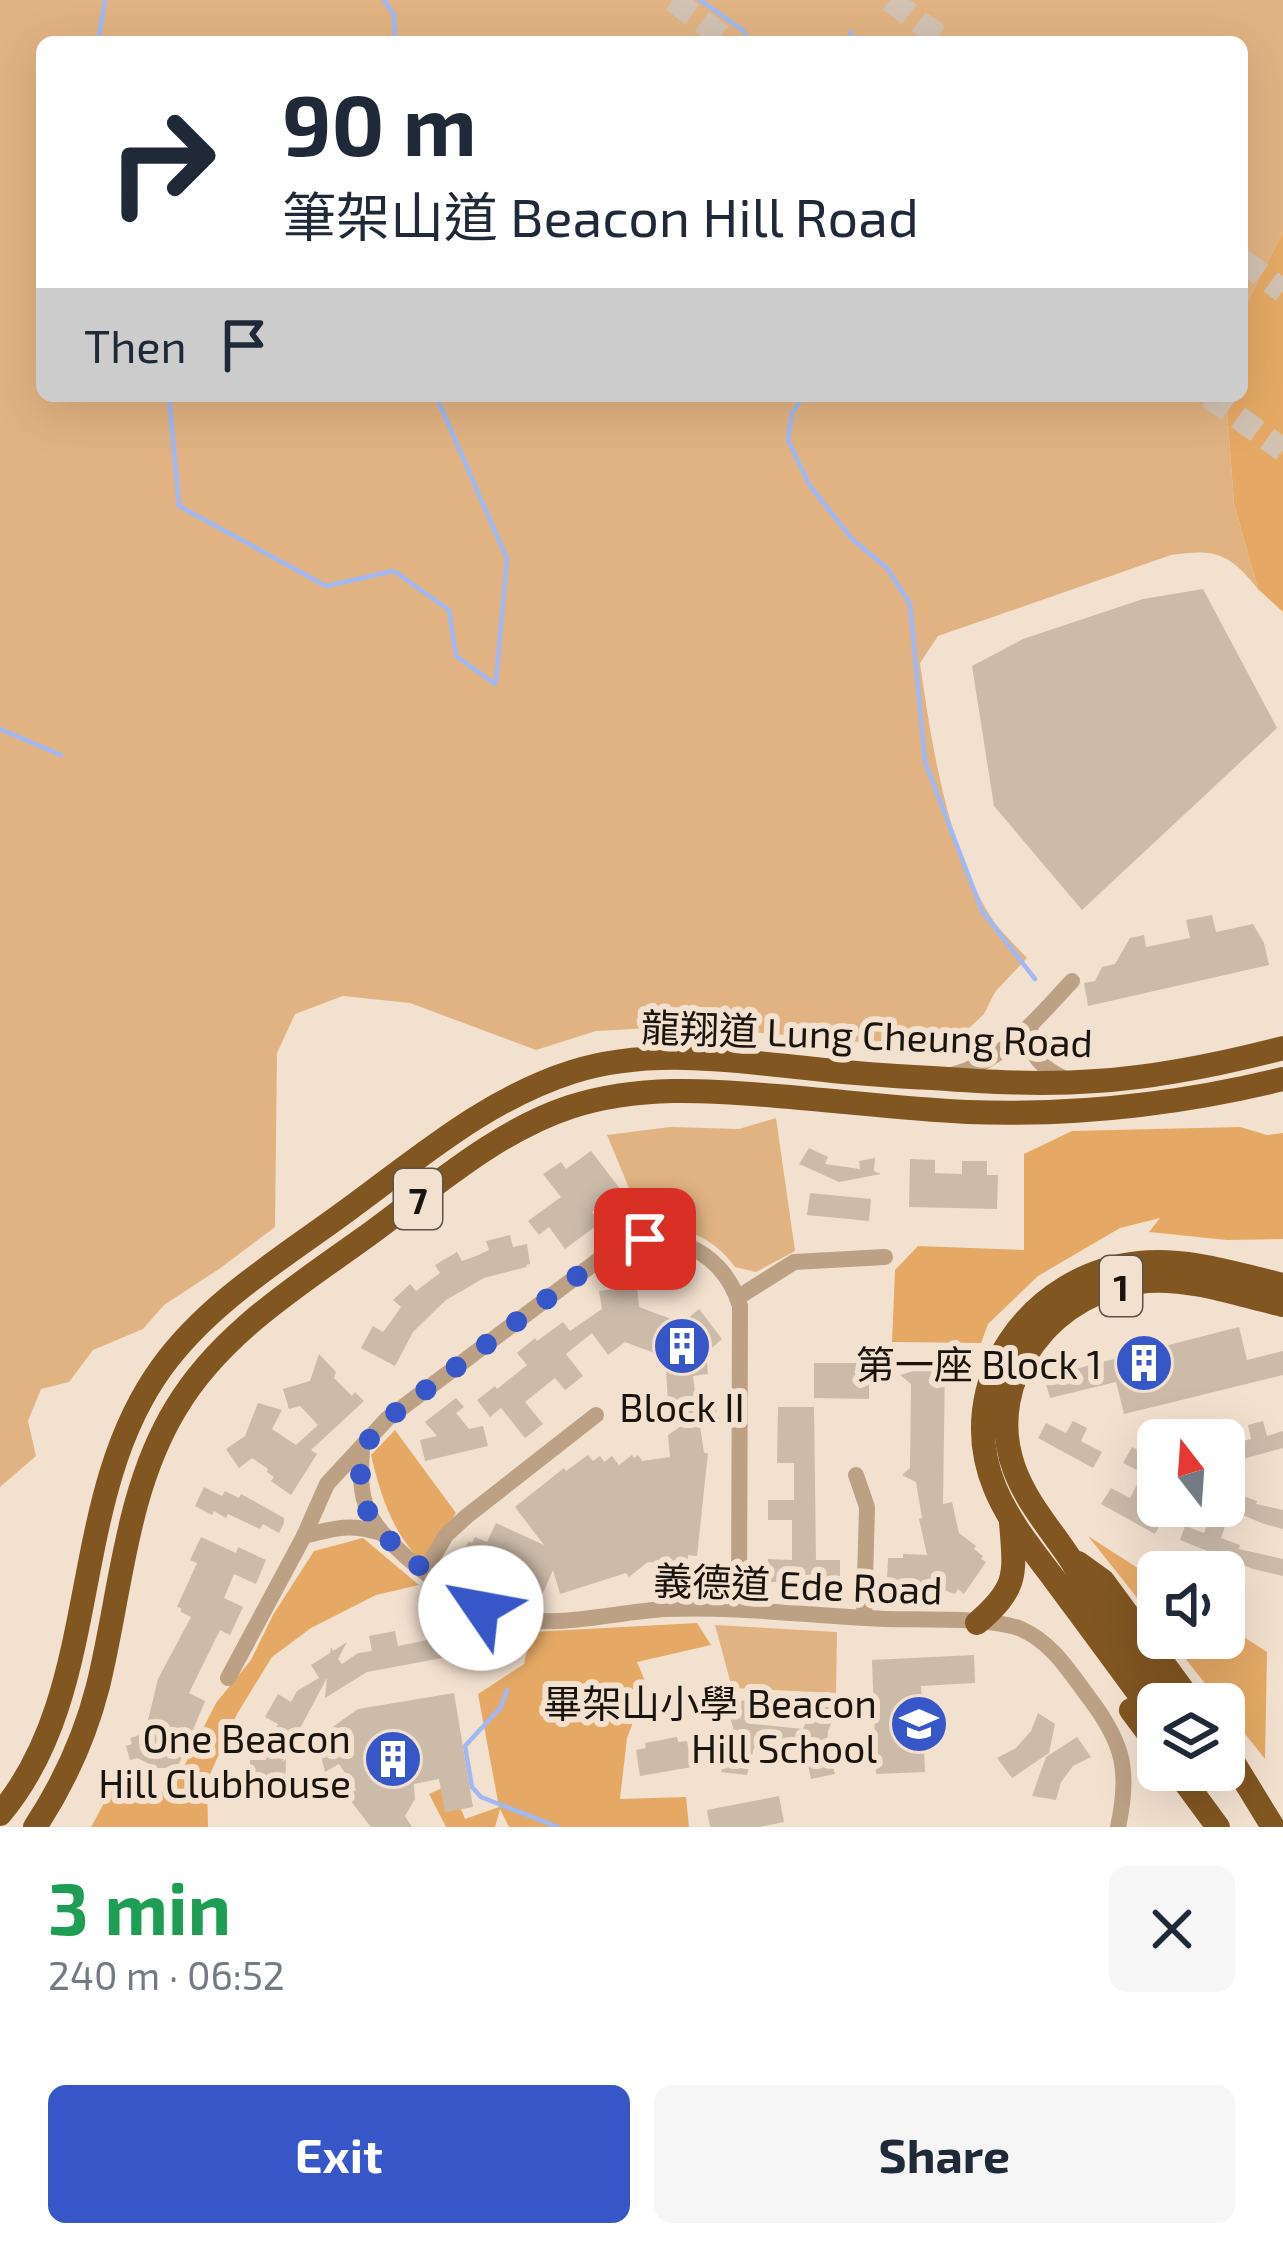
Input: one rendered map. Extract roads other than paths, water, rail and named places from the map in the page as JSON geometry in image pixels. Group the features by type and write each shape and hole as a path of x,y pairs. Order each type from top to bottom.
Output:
{"highway":[{"name":"龍翔道 Lung Cheung Road","path":"0,1814 32,1769 54,1718 99,1514 127,1428 170,1356 248,1282 512,1096 616,1061 698,1057 936,1078 1073,1082 1197,1068 1283,1048"},
{"name":"龍翔道 Lung Cheung Road","path":"35,1827 69,1769 84,1732 142,1484 183,1397 222,1350 263,1312 502,1140 573,1106 640,1092 724,1091 1021,1112 1150,1103 1283,1079"},
{"name":"1","path":"1148,1683 1027,1543 998,1496 982,1436 992,1376 1005,1348 1044,1302 1109,1268 1142,1262 1197,1265 1283,1285"},
{"name":"1","path":"1152,1683 1028,1499 1005,1437 1011,1388 1033,1343 1059,1318 1105,1291 1140,1282 1180,1282 1283,1305"},
{"path":"977,1623 1001,1601 1011,1583 1011,1519"},
{"path":"1027,1543 1042,1588 1137,1717"},
{"path":"1245,1781 1273,1827"},
{"path":"1191,1791 1218,1827"},
{"path":"1209,1791 1232,1827"},
{"path":"1236,1791 1259,1827"}],"street":[{"path":"936,1078 984,1064 1031,1025 1072,981"},
{"path":"1031,1025 1029,1041 1039,1062 1073,1082"},
{"path":"228,1678 327,1484 387,1419 604,1256 623,1244 658,1239 691,1248 718,1266 737,1298 741,1324 739,1609"},
{"path":"737,1298 794,1262 885,1257"},
{"path":"425,1571 446,1535 466,1516 596,1415"},
{"name":"義德道 Ede Road","path":"362,1448 360,1483 367,1510 381,1533 459,1597 502,1616 562,1620 660,1610 739,1609 1013,1626 1040,1640 1104,1717 1123,1758 1118,1827"},
{"path":"856,1475 867,1507 864,1618"},
{"path":"304,1536 358,1526 381,1533"}],"waterway":[{"path":"99,36 105,0"},
{"path":"384,0 394,15 395,36"},
{"path":"700,0 745,36"},
{"path":"170,402 179,506 326,586 394,571 449,610 456,656 495,684"},
{"path":"439,402 507,559 496,681"},
{"path":"800,402 792,413 788,440 810,486 852,539 887,568 910,604 925,762 982,911 1035,979"},
{"path":"0,729 61,755"},
{"path":"507,1690 501,1707 465,1746 472,1787 481,1797 558,1827"}],"tunnel":[{"path":"673,0 722,36"},
{"path":"890,0 938,36"},
{"path":"1248,265 1283,291"},
{"path":"1217,402 1283,450"}],"place":[{"name":"Block II","path":"682,1346"},
{"name":"第一座 Block 1","path":"1144,1363"},
{"name":"畢架山小學 Beacon Hill School","path":"919,1724"},
{"name":"One Beacon Hill Clubhouse","path":"393,1759"}]}
